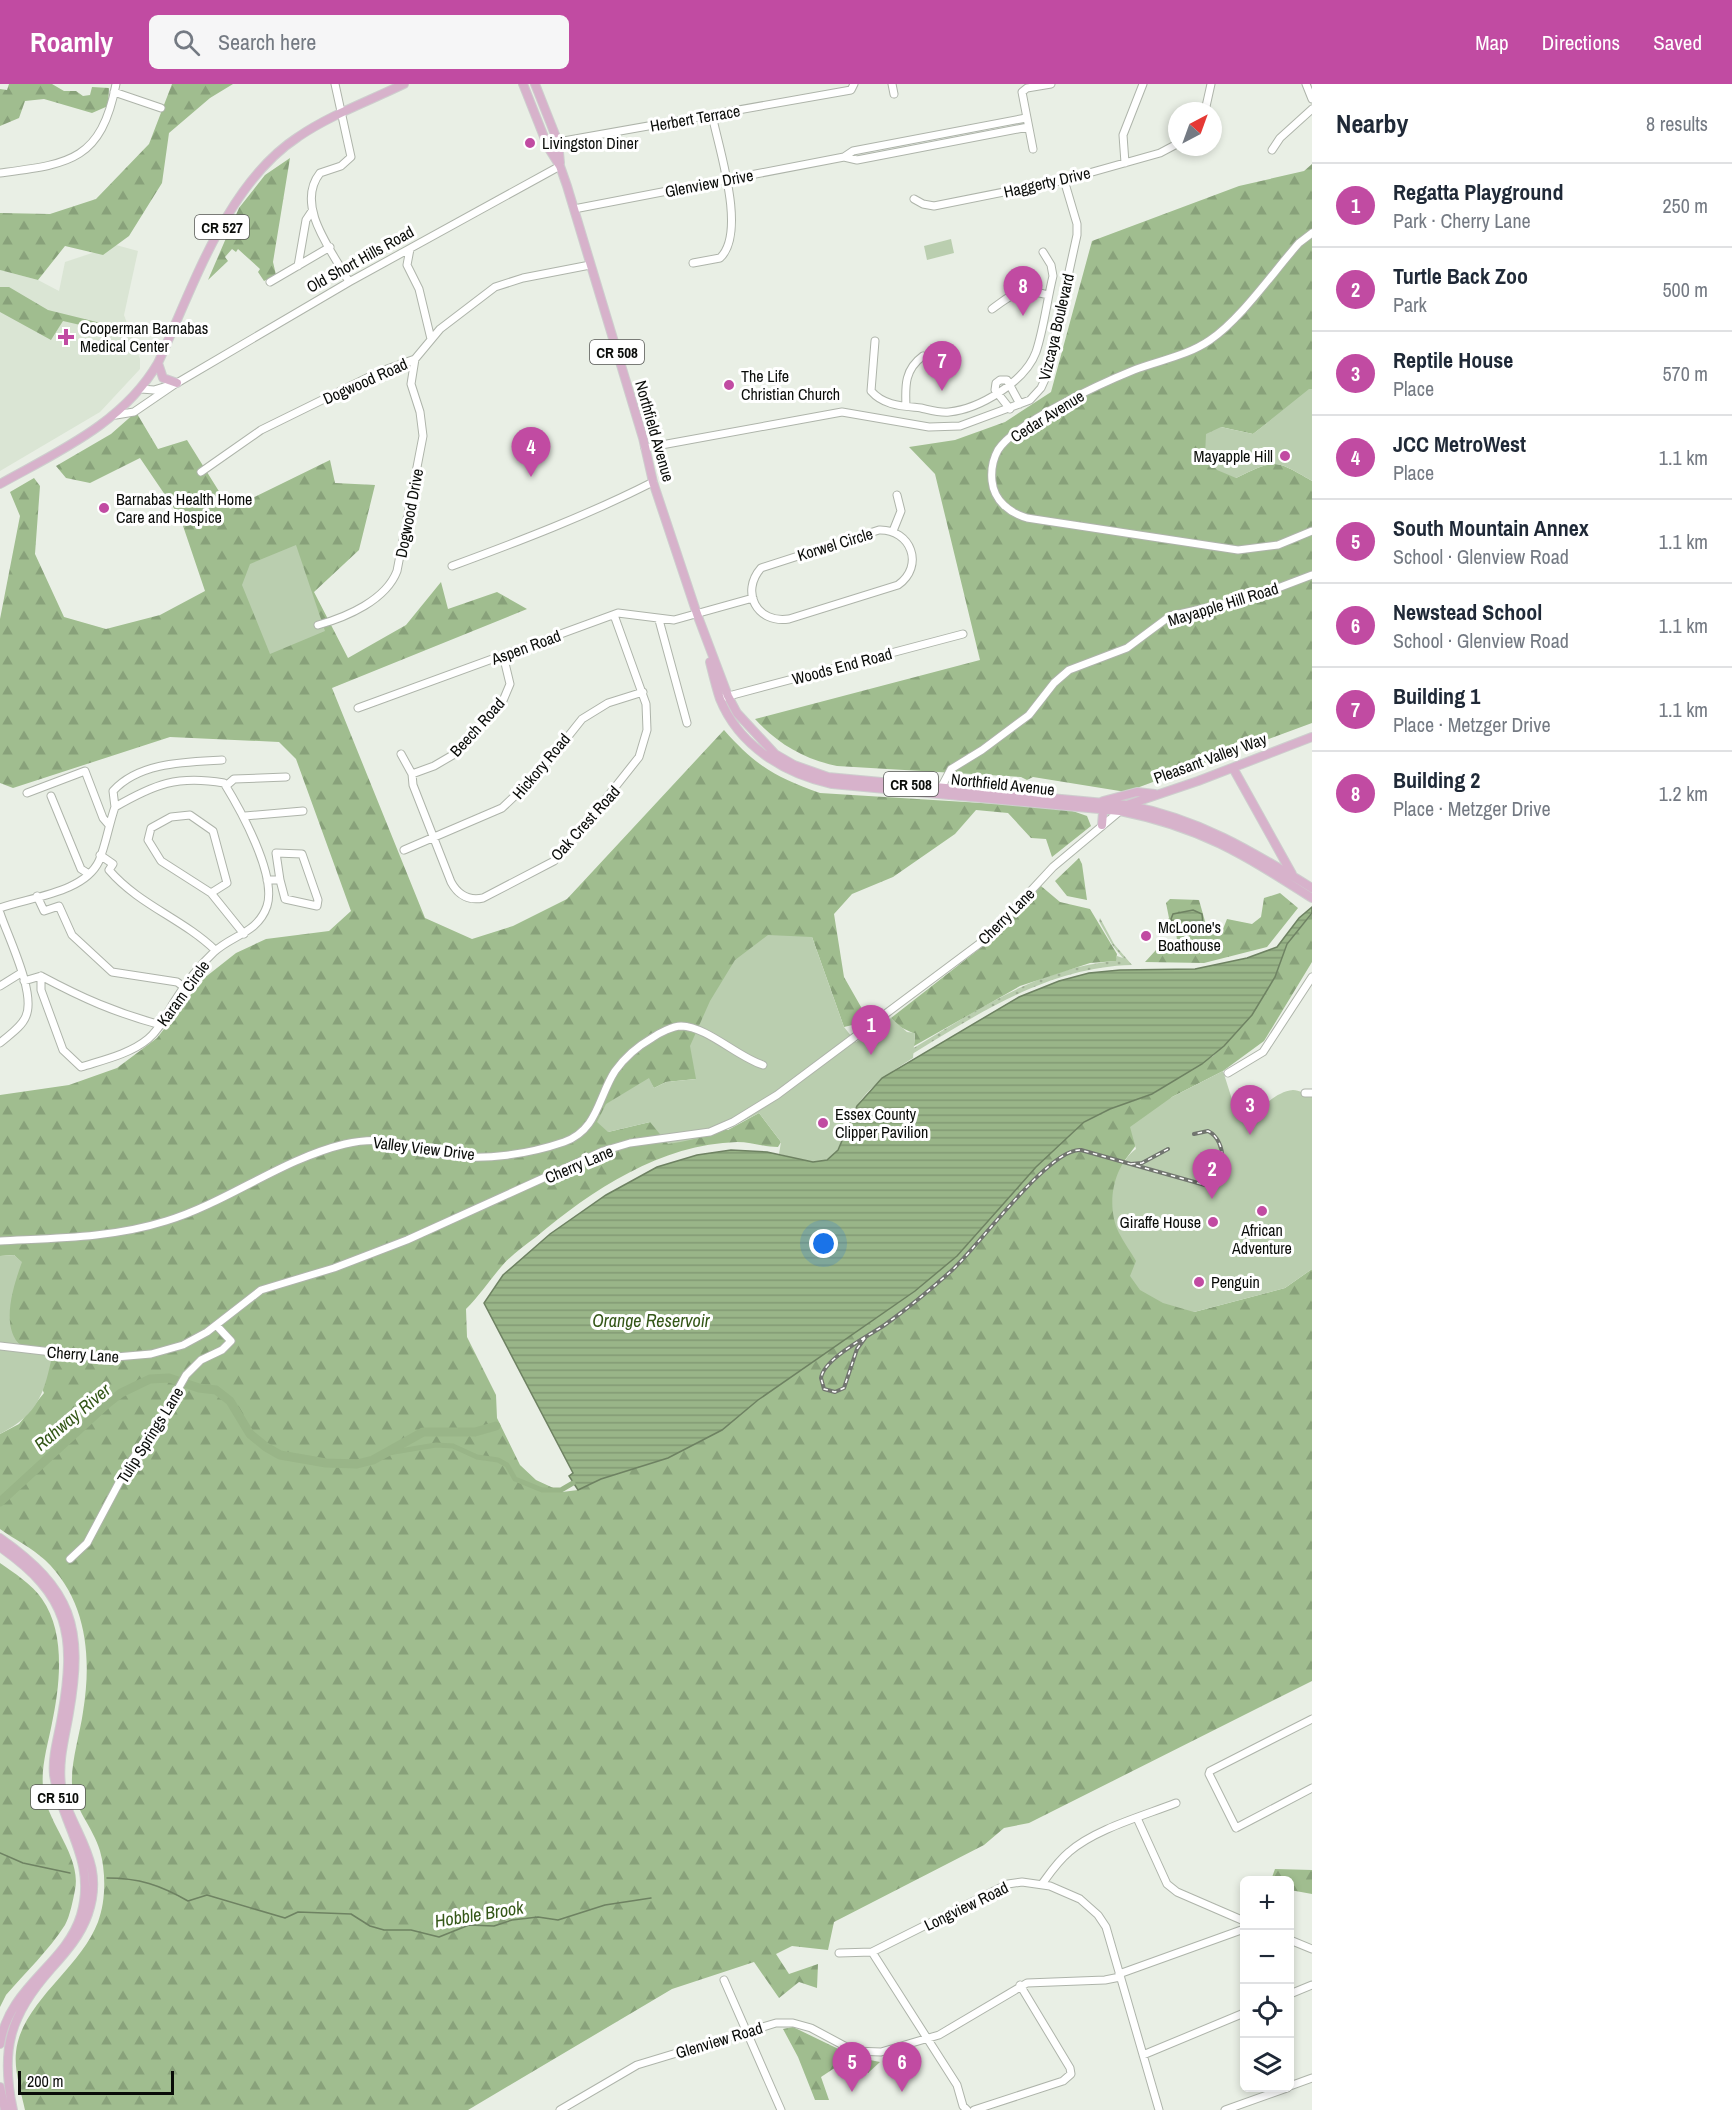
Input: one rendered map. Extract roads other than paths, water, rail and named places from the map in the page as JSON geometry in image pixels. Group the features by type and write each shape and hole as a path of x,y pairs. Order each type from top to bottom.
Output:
{"main road":[{"name":"CR 527","path":"141,389 158,363 223,225 245,187 272,158 297,138 404,84"},
{"name":"CR 508","path":"523,84 548,147 560,166"},
{"name":"CR 508","path":"535,84 558,142 560,166"},
{"path":"536,112 541,114 551,141 558,142"},
{"name":"Northfield Avenue","path":"560,166 645,448 653,482 724,697 735,723 754,745 771,761 801,777 832,784 1156,811 1198,824 1239,844 1312,898"},
{"path":"158,363 163,378 177,383"},
{"name":"Old Short Hills Road","path":"0,484 98,428 116,415 141,389"},
{"name":"Northfield Avenue","path":"724,697 761,742 775,754 801,769 828,777 942,786 1098,806"},
{"name":"Pleasant Valley Way","path":"1123,808 1312,736"},
{"path":"1233,768 1294,877"},
{"path":"1102,825 1104,818 1098,806 1137,792 1155,794"},
{"name":"Northfield Avenue","path":"1278,871 1312,888"},
{"path":"0,1538 41,1571 55,1587 70,1618 75,1652 73,1691 60,1771 66,1803 90,1858 93,1881 88,1914 75,1941 24,2002 12,2023 5,2058 6,2078 13,2110"},
{"name":"CR 510","path":"0,1547 20,1561 50,1593 67,1630 66,1691 53,1768 60,1806 78,1844 85,1865 86,1881 86,1895 73,1933 14,2004 6,2020 0,2044"},
{"path":"0,2087 5,2110"}],"street":[{"path":"335,84 351,157 347,163 324,170 317,176 311,198 312,211 349,282"},
{"path":"832,93 840,84"},
{"name":"Herbert Terrace","path":"558,142 851,90 854,84"},
{"path":"892,84 894,94"},
{"path":"1033,149 1023,90 1051,84"},
{"path":"1125,163 1123,135 1143,84"},
{"path":"1207,102 1211,84"},
{"path":"1306,84 1312,99"},
{"path":"0,173 55,165 79,155 97,136 115,88 161,108"},
{"path":"1272,150 1280,138 1312,109"},
{"path":"693,263 720,258 731,241 732,215 712,115"},
{"name":"Glenview Drive","path":"574,209 725,181 844,157 853,151 1026,118"},
{"name":"Glenview Drive","path":"844,157 857,160 1028,127"},
{"name":"Haggerty Drive","path":"914,199 934,206 1064,180 1168,149"},
{"name":"Old Short Hills Road","path":"141,389 154,390 177,383 349,282 560,166"},
{"name":"Vizcaya Boulevard","path":"645,448 842,412 944,429 1010,409 1036,394 1046,377 1077,237 1077,224 1064,180"},
{"path":"298,266 306,220 312,211"},
{"name":"Cedar Avenue","path":"1312,233 1299,243 1229,323 1210,340 1179,356 1137,369 1093,388 1027,426 1003,444 997,452 992,471 992,483 1001,502 1010,511 1027,518 1238,550 1278,545 1312,531"},
{"path":"270,282 330,247"},
{"path":"410,249 407,265 419,289 431,339"},
{"path":"875,340 871,391 887,403 948,412 998,393 1023,373 1036,352 1053,276 1051,266 1043,252"},
{"name":"Dogwood Road","path":"201,472 261,430 379,372 415,359 431,339 465,308 495,287 524,278 590,265"},
{"path":"992,309 1017,291 1031,290 1048,295"},
{"path":"906,406 905,382 915,362 923,356"},
{"name":"Dogwood Drive","path":"318,625 375,599 394,579 423,436 420,412 411,384 415,359"},
{"name":"Old Short Hills Road","path":"116,415 134,412 169,391 177,383"},
{"path":"1009,385 1020,404"},
{"path":"998,393 1010,409"},
{"path":"452,566 620,499 653,482"},
{"path":"893,531 901,511 897,495"},
{"name":"Korwel Circle","path":"879,530 893,531 903,537 912,553 910,571 898,585 781,620 766,617 753,598 752,583 756,574 767,565 879,530"},
{"name":"Mayapple Hill Road","path":"942,786 951,769 982,750 1029,715 1054,683 1068,670 1127,648 1170,616 1254,597 1312,575"},
{"path":"697,615 753,598"},
{"name":"Aspen Road","path":"358,708 614,615 634,613 659,620 674,620 697,615"},
{"name":"Oak Crest Road","path":"401,754 412,774 413,785 454,887 465,897 483,898 554,861 639,757 644,743 648,717 643,692 614,615"},
{"path":"659,620 687,723"},
{"name":"Woods End Road","path":"724,697 963,634"},
{"name":"Beech Road","path":"412,774 420,769 434,766 458,752 502,703 510,684 503,655"},
{"name":"Hickory Road","path":"404,850 502,808 539,773 582,718 608,703 643,692"},
{"path":"0,908 72,885 89,874 100,855 109,825 114,807 113,790 121,781 168,764 222,760"},
{"path":"27,793 85,771 103,818 109,825"},
{"path":"114,807 148,788 194,778 224,783 226,786 234,779 286,777"},
{"name":"Karam Circle","path":"41,976 41,990 63,1050 81,1067 113,1058 148,1040 161,1025 184,987 215,950 253,929 267,905 267,880 245,816 226,786"},
{"path":"51,796 81,869 89,874"},
{"name":"Cherry Lane","path":"0,1346 78,1357 125,1357 151,1354 183,1345 217,1326 261,1290 334,1268 407,1240 603,1151 630,1143 701,1134 733,1122 822,1063 987,938 1053,867 1123,808"},
{"path":"245,816 303,811"},
{"path":"211,893 227,883 213,831 190,815 171,817 151,828 148,840 161,861 211,893 244,934"},
{"path":"276,853 302,854 318,900 317,906 285,899 280,880 276,853"},
{"path":"100,855 113,864 109,870 142,901 196,932 215,950"},
{"path":"267,880 280,880"},
{"path":"37,896 44,911 59,906 72,934 112,972 177,982 184,987"},
{"path":"0,913 29,998 27,1013 20,1025 0,1043"},
{"path":"0,986 23,977 41,976 92,1003 119,1014 161,1025"},
{"path":"1228,1073 1263,1052 1312,977"},
{"name":"Valley View Drive","path":"0,1241 112,1235 167,1221 227,1197 292,1164 345,1144 378,1139 411,1144 448,1155 495,1156 553,1146 574,1138 586,1128 598,1111 603,1093 616,1070 637,1047 658,1034 681,1026 699,1031 738,1055 763,1065"},
{"name":"Tulip Springs Lane","path":"70,1559 87,1543 129,1464 161,1419 186,1375 201,1360 222,1350 231,1341 217,1326"},
{"path":"1312,1719 1210,1771 1209,1774 1236,1828 1312,1788"},
{"path":"1042,1884 1069,1851 1137,1818 1176,1803"},
{"path":"1137,1818 1167,1884 1177,1892 1240,1919"},
{"name":"Longview Road","path":"839,1953 872,1952 1008,1884 1042,1884 1080,1899 1098,1915 1106,1927 1159,2110"},
{"name":"Glenview Road","path":"560,2110 638,2065 747,2030 776,2023 793,2023 811,2028 854,2051 868,2054 939,2035 1020,1986 1043,1981 1105,1980 1242,1930"},
{"path":"1294,1942 1312,1949"},
{"path":"872,1952 957,2085 963,2106 967,2110"},
{"path":"724,1980 781,2110"},
{"path":"1294,1992 1312,1985"},
{"path":"974,2110 1063,2081 1071,2074 1070,2068 1020,1986"},
{"path":"1143,2055 1240,2015"},
{"path":"1294,2085 1312,2078"},
{"path":"1225,2110 1274,2092"}],"water":[{"name":"Orange Reservoir","path":"1312,907 1312,913 1287,944 1275,977 1252,1015 1224,1046 1202,1064 1152,1094 1110,1109 1084,1122 1036,1167 957,1256 915,1291 758,1400 722,1430 668,1458 601,1479 578,1490 569,1476 573,1473 484,1303 503,1275 550,1234 606,1195 657,1167 697,1155 731,1150 767,1152 813,1162 827,1160 838,1150 857,1106 882,1078 1019,997 1059,981 1089,973 1120,970 1195,969 1247,958 1277,947 1299,918"},
{"path":"1193,910 1202,914 1203,924 1174,926 1171,919 1173,914"}],"waterway":[{"name":"Rahway River","path":"0,1502 108,1403 121,1393 150,1379 169,1378 199,1388 216,1390 230,1401 250,1434 266,1447 280,1455 326,1463 357,1464 373,1460 423,1432 475,1432 496,1426"},
{"path":"388,1453 436,1445 453,1446 477,1457 498,1460 507,1465 515,1479 542,1490 561,1490 573,1483"},
{"name":"Hobble Brook","path":"0,1853 23,1863 70,1873"},
{"name":"Hobble Brook","path":"107,1878 129,1879 149,1884 188,1901 207,1895 285,1918 298,1912 351,1914 370,1926 384,1930 411,1930 439,1937 469,1925 494,1926 512,1920 538,1917 558,1920 605,1905 651,1898"}],"railway":[{"path":"865,1338 857,1349 844,1388 835,1392 824,1389 821,1378 824,1370 838,1355 894,1318 950,1272 1033,1181 1067,1153 1081,1150 1205,1185 1218,1175 1221,1168 1222,1151 1215,1136 1208,1131 1194,1134"},
{"path":"1131,1164 1142,1163 1168,1149"}],"place":[{"name":"Livingston Diner","path":"530,143"},
{"name":"Building 2","path":"1023,316"},
{"name":"Cooperman Barnabas Medical Center","path":"66,337"},
{"name":"The Life Christian Church","path":"729,385"},
{"name":"Building 1","path":"942,391"},
{"name":"Mayapple Hill","path":"1285,456"},
{"name":"JCC MetroWest","path":"531,477"},
{"name":"Barnabas Health Home Care and Hospice","path":"104,508"},
{"name":"McLoone's Boathouse","path":"1146,936"},
{"name":"Regatta Playground","path":"871,1055"},
{"name":"Essex County Clipper Pavilion","path":"823,1123"},
{"name":"Reptile House","path":"1250,1135"},
{"name":"Turtle Back Zoo","path":"1212,1199"},
{"name":"African Adventure","path":"1262,1211"},
{"name":"Giraffe House","path":"1213,1222"},
{"name":"Penguin","path":"1199,1282"},
{"name":"South Mountain Annex","path":"852,2092"},
{"name":"Newstead School","path":"902,2092"}]}
